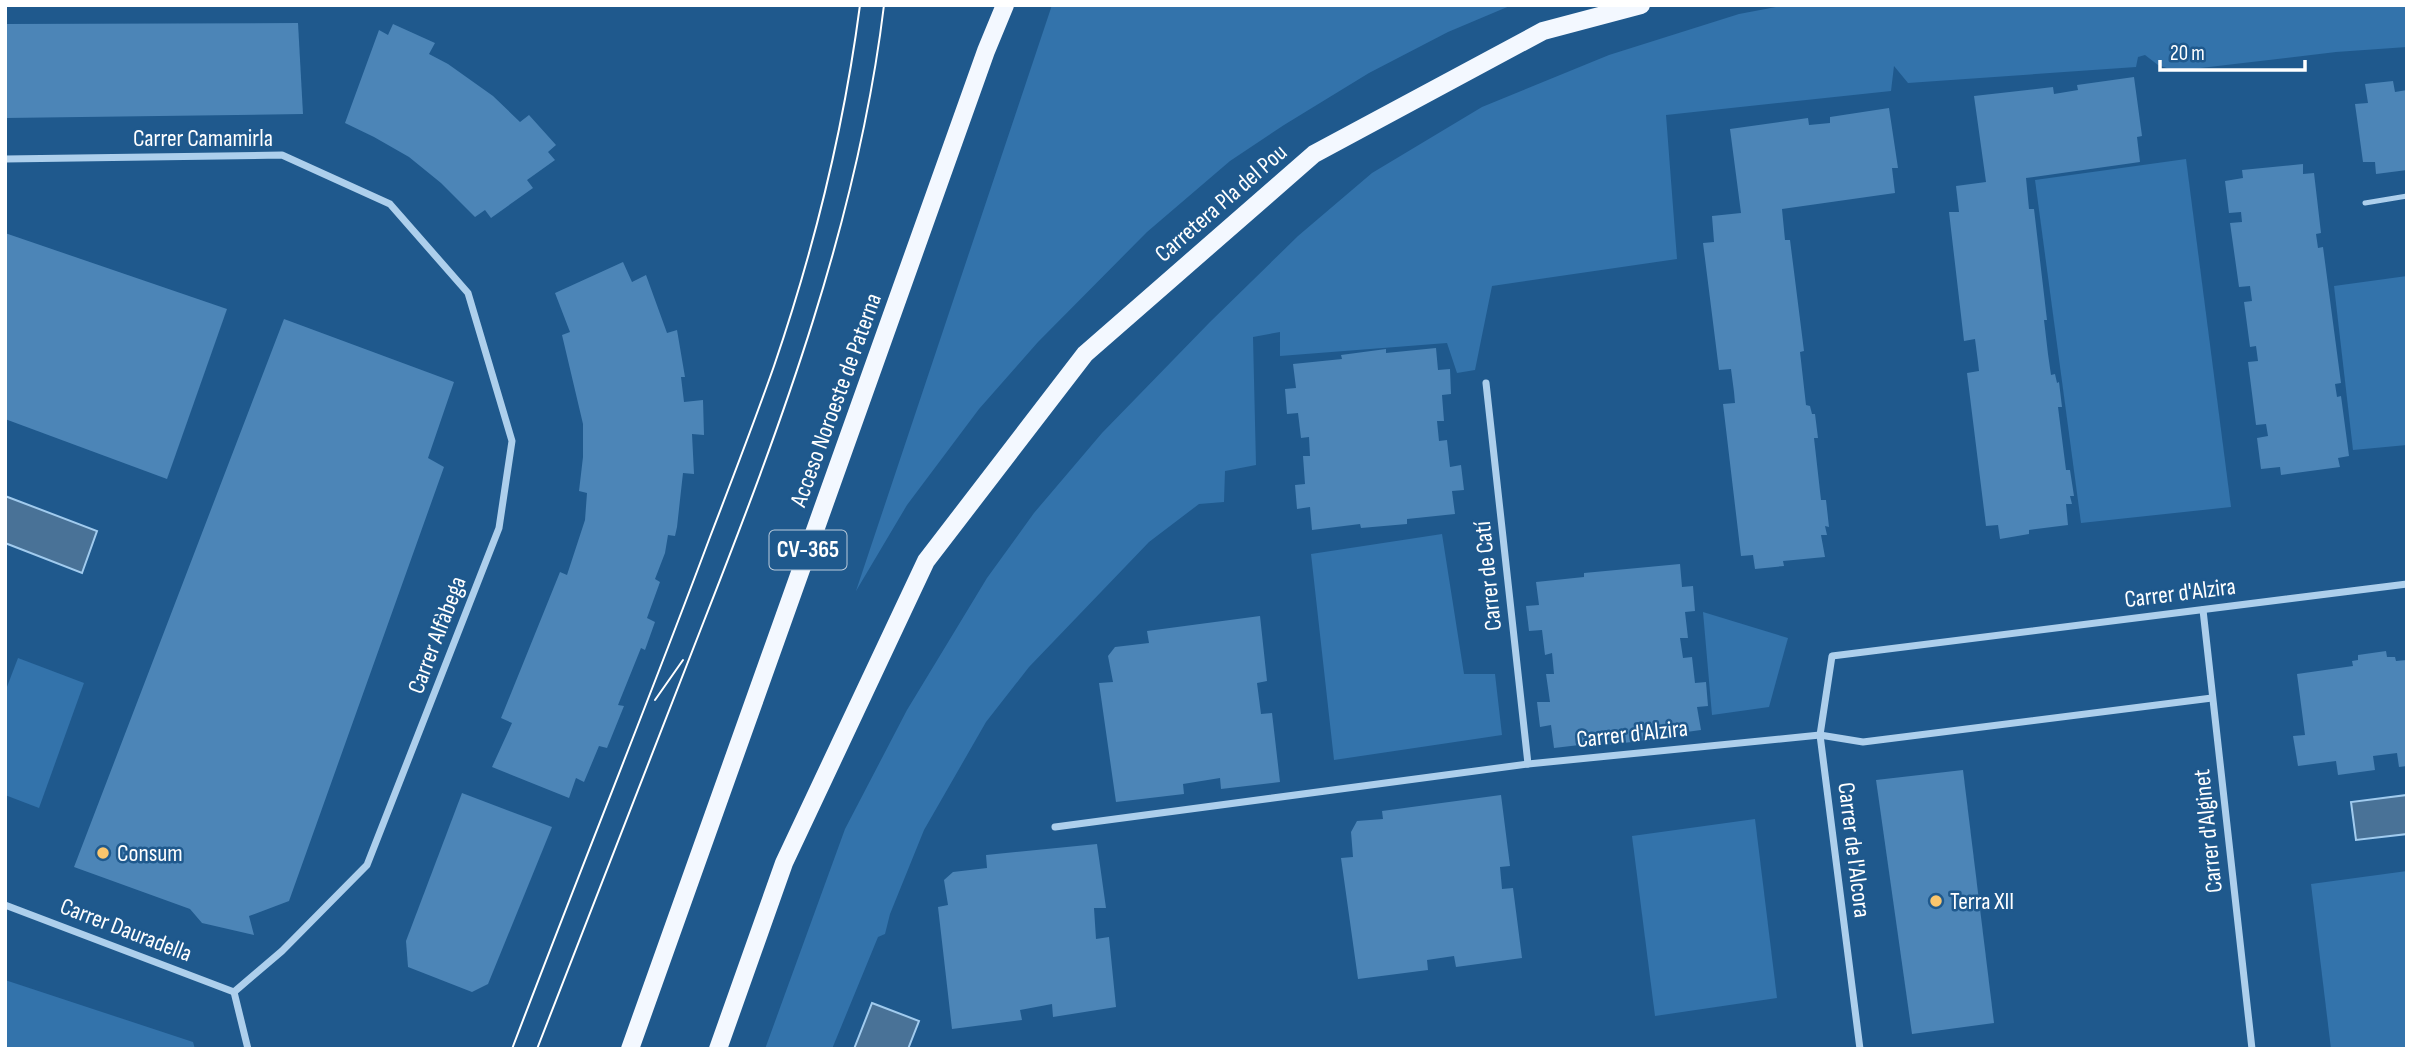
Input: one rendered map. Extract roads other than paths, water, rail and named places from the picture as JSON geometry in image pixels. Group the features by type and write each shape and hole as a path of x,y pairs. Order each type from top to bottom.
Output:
{"main road":[{"name":"Acceso Noroeste de Paterna","path":"630,1049 986,51 1005,5"},
{"name":"Carretera Pla del Pou","path":"718,1049 784,863 926,561 1085,354 1314,154 1543,31 1641,5"}],"street":[{"name":"Carrer Camamirla","path":"5,159 282,155 390,204"},
{"name":"Carrer Alfàbega","path":"234,992 282,951 367,865 499,528 512,441 468,293 390,204"},
{"name":"Carrer de Catí","path":"1486,383 1528,764"},
{"name":"Carrer d'Alzira","path":"1832,656 2407,584"},
{"name":"Carrer d'Alginet","path":"2203,610 2252,1049"},
{"name":"Carrer de l'Alcora","path":"1832,656 1820,735 1860,1049"},
{"name":"Carrer d'Alzira","path":"1055,827 1528,764 1820,735 1863,742 2212,698"},
{"name":"Carrer Dauradella","path":"5,905 234,992"},
{"path":"234,992 248,1049"}],"lane":[{"path":"2365,203 2407,196"}],"tram line":[{"path":"512,1049 743,452 789,322 826,187 860,5"},
{"path":"537,1049 760,475 813,321 856,165 884,5"},
{"path":"655,700 683,660"}],"place":[{"name":"Consum","path":"103,853"},
{"name":"Terra XII","path":"1936,901"}]}
